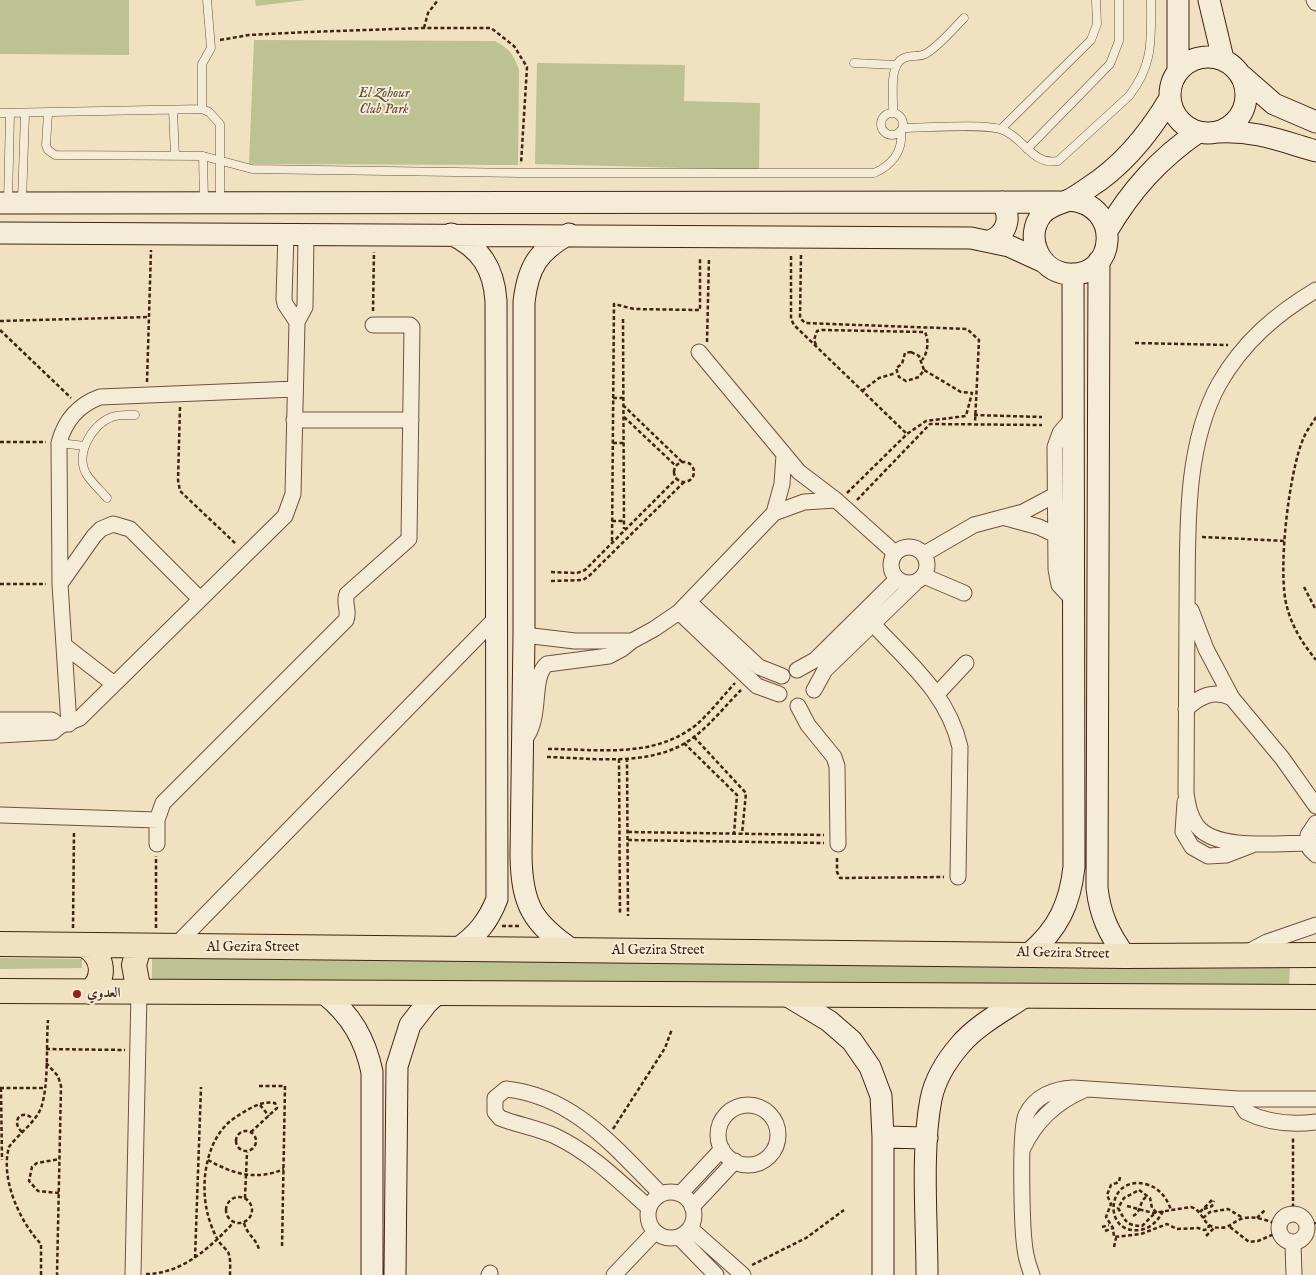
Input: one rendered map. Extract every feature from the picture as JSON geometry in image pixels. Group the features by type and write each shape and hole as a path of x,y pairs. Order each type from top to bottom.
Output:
{"main road":[{"name":"Al Gezira Street","path":"0,944 574,951 1030,953 1125,956 1316,954"},
{"path":"79,946 96,954 101,966 100,978 90,992"},
{"path":"138,992 134,965 156,947"},
{"path":"0,991 325,994 1316,997"}],"street":[{"path":"1178,10 1195,24 1210,8"},
{"path":"1210,8 1222,59"},
{"path":"1178,10 1178,70 1170,89 1170,100 1179,120 1208,132 1240,131 1268,136 1316,151"},
{"path":"1178,70 1194,59 1203,56 1222,59 1234,66 1257,91 1279,107 1316,122"},
{"path":"0,233 570,234 971,238 990,241 1018,250 1044,262 1057,271 1073,274 1087,270 1099,261 1105,252 1108,231 1126,200 1149,172 1176,148 1208,132 1230,126 1240,116 1245,103 1246,89 1242,76"},
{"path":"1044,262 1035,244 1034,233 1042,214 1109,173 1152,127 1170,100"},
{"path":"1268,136 1267,123 1279,107"},
{"path":"10,204 1064,201 1086,203 1094,208 1105,222 1108,231"},
{"path":"990,241 1001,235 1007,225 1007,213 1002,202"},
{"path":"125,204 125,233"},
{"path":"296,233 284,299 285,304 297,322"},
{"path":"0,735 54,732 80,718 285,516 292,502 297,322 305,307 296,233"},
{"path":"451,234 466,242 480,253 489,267 495,284 496,301 497,899 483,926 475,936 457,949"},
{"path":"570,234 550,245 536,261 526,280 524,302 524,635 521,856 522,885 531,912 549,935 574,951"},
{"path":"1099,261 1097,868 1099,906 1105,924 1125,956"},
{"path":"1030,953 1045,940 1058,924 1069,900 1074,867 1073,274"},
{"path":"1316,290 1288,307 1245,345 1219,384 1205,416 1196,449 1187,536 1186,709 1186,793 1188,811 1198,827 1213,838 1231,842 1312,849 1308,835 1316,823"},
{"path":"1073,301 1083,297 1099,301"},
{"path":"496,301 524,302"},
{"path":"157,844 157,820 163,804 346,620 348,611 345,602 347,594 409,539 412,327 410,325 373,325"},
{"path":"703,357 799,472 840,504 895,553"},
{"path":"65,725 65,646 60,584 59,443 63,429 70,417 89,401 100,397 295,389"},
{"path":"294,420 411,420"},
{"path":"1072,420 1060,433 1055,447 1055,495 1057,580 1063,591 1073,600"},
{"path":"774,513 782,484 784,455"},
{"path":"924,554 974,525 1023,512 1055,495"},
{"path":"522,744 530,733 534,721 542,668 552,662 576,662 609,656 654,630 684,607 774,513 804,502 840,504"},
{"path":"1005,518 1039,527 1056,535"},
{"path":"60,584 94,536 101,529 113,524 130,529 200,599"},
{"path":"684,607 757,686 778,694 786,703 798,706 808,701 824,670 920,580 928,565 924,554 919,550 906,547 895,553 890,566 897,579 902,582 920,580 964,593"},
{"path":"778,694 778,684 782,676 815,660 897,579"},
{"path":"1187,596 1206,649 1232,698 1282,758 1316,806"},
{"path":"684,607 759,667 782,676"},
{"path":"156,947 497,617"},
{"path":"873,624 938,693 952,719 960,747 958,876"},
{"path":"524,635 575,641 632,641"},
{"path":"65,646 114,684"},
{"path":"938,693 966,663"},
{"path":"797,670 808,674 814,690"},
{"path":"1186,709 1196,699 1209,694 1223,694 1232,698"},
{"path":"798,706 812,730 834,758 837,766 838,840"},
{"path":"0,720 52,720 65,725"},
{"path":"0,815 157,820"},
{"path":"498,856 521,856"},
{"path":"1074,867 1097,868"},
{"path":"1241,955 1313,922"},
{"path":"133,1274 138,992"},
{"path":"396,1275 396,1083 400,1052 410,1025 422,1008 438,993"},
{"path":"325,994 348,1015 357,1028 369,1057 373,1082 372,1275"},
{"path":"786,995 829,1021 852,1041 870,1067 881,1096 884,1275"},
{"path":"927,1275 927,1138 932,1098 943,1069 960,1044 983,1024 1024,997"},
{"path":"373,1082 396,1083"},
{"path":"649,1208 601,1165 569,1143 540,1130 500,1118 495,1112 495,1098 506,1088 518,1090 580,1116 606,1138 660,1194"},
{"path":"1032,1275 1027,1259 1024,1235 1023,1150 1035,1127 1052,1108 1085,1090 1238,1099 1316,1099"},
{"path":"1238,1099 1242,1109 1250,1115 1293,1124 1316,1122"},
{"path":"748,1105 759,1107 769,1113 776,1124 778,1136 776,1147 768,1157 758,1163 746,1165 735,1161 722,1149 719,1137 720,1125 726,1115 736,1108 748,1105"},
{"path":"883,1138 927,1138"},
{"path":"680,1194 722,1149"},
{"path":"692,1207 735,1161"},
{"path":"674,1192 680,1194 692,1207 693,1221 685,1232 662,1237 650,1225 649,1208 660,1194 674,1192"},
{"path":"1292,1214 1312,1224 1305,1237 1294,1243 1287,1241 1279,1228 1282,1220 1292,1214"},
{"path":"614,1275 655,1232"},
{"path":"685,1232 742,1273"},
{"path":"685,1232 716,1275"},
{"path":"1294,1243 1294,1275"}],"lane":[{"path":"202,109 202,64 211,51 207,0"},
{"path":"1001,129 1092,40 1097,24 1096,0"},
{"path":"1027,149 1110,64 1119,41 1120,0"},
{"path":"48,113 46,145 48,150 55,155 203,156 252,169 521,173 874,173 881,170 896,157 901,145 902,130 900,116 893,113 882,118 883,130 889,135 902,130 1001,129 1041,161 1050,163 1058,161 1128,96 1142,77 1150,56 1151,0"},
{"path":"893,113 896,65 902,58 920,56 929,52 964,18"},
{"path":"854,63 896,65"},
{"path":"0,114 202,109 210,112 220,124 220,160 212,204"},
{"path":"173,110 175,156"},
{"path":"10,114 10,204"},
{"path":"10,204 25,114"},
{"path":"203,156 212,204"},
{"path":"107,498 86,473 83,460 85,446 91,433 100,423 112,416 135,414"},
{"path":"59,443 85,446"}],"path":[{"path":"424,28 428,13 438,0"},
{"path":"210,40 227,41 249,35 424,28 491,28 514,46 525,59 527,78 521,173"},
{"path":"148,394 148,317 152,233"},
{"path":"373,325 374,234"},
{"path":"791,256 791,319 816,347 907,434"},
{"path":"801,256 800,318 805,323 967,329 976,334 979,340 975,423"},
{"path":"700,258 700,310"},
{"path":"703,357 708,310 709,258"},
{"path":"612,541 614,304 634,309 708,310"},
{"path":"0,321 148,317"},
{"path":"623,319 624,529"},
{"path":"0,330 81,408"},
{"path":"816,347 814,340 816,331 822,330 925,332 928,337 925,358 922,360"},
{"path":"1135,343 1245,345"},
{"path":"905,353 915,353 922,360 924,370 919,378 911,381 902,380 896,373 896,368 902,364 905,353"},
{"path":"840,504 907,434 926,421 966,416 970,409 972,393 961,392 924,370"},
{"path":"862,391 879,378 896,373"},
{"path":"180,393 178,475 180,491 246,554"},
{"path":"613,398 624,398"},
{"path":"551,581 584,580 684,482 691,478 694,471 690,464 682,462 624,404"},
{"path":"974,415 1042,417"},
{"path":"624,416 676,466"},
{"path":"1316,417 1304,438 1292,483 1282,577 1286,606 1294,627 1316,660"},
{"path":"840,504 930,424 1042,425"},
{"path":"0,442 59,443"},
{"path":"613,443 624,443"},
{"path":"682,462 676,466 674,472 676,478 684,482"},
{"path":"551,572 578,572 585,570 676,478"},
{"path":"612,521 624,521"},
{"path":"1187,536 1286,541"},
{"path":"585,570 589,576"},
{"path":"0,584 60,584"},
{"path":"1304,587 1316,610"},
{"path":"547,757 619,759 664,752 694,737 747,677"},
{"path":"548,748 636,750 667,742 696,724 747,677"},
{"path":"694,737 746,793 742,834"},
{"path":"684,742 737,795 734,834"},
{"path":"627,758 628,916"},
{"path":"619,759 620,914"},
{"path":"74,817 79,946"},
{"path":"628,832 742,834 838,840"},
{"path":"628,840 838,840"},
{"path":"838,840 837,872 840,878 958,876"},
{"path":"156,947 157,844"},
{"path":"483,926 542,926"},
{"path":"2,1161 7,1148 41,1109 48,1020"},
{"path":"606,1138 665,1048 672,1029"},
{"path":"46,1049 137,1050"},
{"path":"46,1064 58,1076 62,1086 57,1275"},
{"path":"259,1086 285,1086 282,1248"},
{"path":"195,1258 201,1087"},
{"path":"2,1166 0,1088 44,1088"},
{"path":"230,1275 229,1254 218,1240 207,1212 204,1186 208,1160 215,1140 227,1123 268,1101 275,1103 277,1108 251,1132 240,1132 236,1140 238,1148 247,1151 251,1150 256,1142 251,1132"},
{"path":"260,1105 269,1116"},
{"path":"22,1132 17,1128 16,1122 18,1117 24,1114 29,1115 33,1119"},
{"path":"1292,1214 1293,1124"},
{"path":"245,1198 247,1151"},
{"path":"59,1193 38,1192 29,1181 29,1174 37,1163 60,1159"},
{"path":"208,1160 222,1168 246,1176 274,1174 284,1169"},
{"path":"1114,1228 1106,1217 1111,1204 1107,1193 1111,1186 1119,1182 1120,1177"},
{"path":"1163,1211 1158,1220 1149,1227 1129,1230 1121,1226 1112,1211 1115,1194 1130,1184 1137,1183 1159,1191 1169,1203 1171,1210"},
{"path":"1139,1190 1150,1198 1152,1210 1156,1212 1142,1226 1131,1225 1126,1223 1118,1208 1124,1198 1139,1190"},
{"path":"234,1197 245,1198 252,1205 253,1210 249,1220 244,1223 234,1222 227,1215 227,1205 234,1197"},
{"path":"1133,1216 1140,1210 1142,1202 1146,1197"},
{"path":"1200,1212 1212,1206 1213,1201"},
{"path":"1127,1206 1156,1212 1191,1207 1200,1212 1209,1225 1215,1227 1230,1227 1243,1218"},
{"path":"1203,1218 1210,1212 1228,1209 1243,1218 1257,1218 1279,1228"},
{"path":"1257,1218 1266,1209"},
{"path":"742,1273 806,1238 844,1210"},
{"path":"16,1218 41,1244 41,1275"},
{"path":"133,1274 156,1274 195,1258 218,1240 234,1222"},
{"path":"244,1223 246,1230 258,1244 259,1250"},
{"path":"1116,1238 1141,1234 1166,1224 1177,1229 1198,1228 1204,1230 1208,1229 1209,1225"},
{"path":"1102,1228 1110,1225"},
{"path":"1206,1236 1215,1227"},
{"path":"1230,1227 1236,1235 1249,1242 1258,1241 1279,1228"},
{"path":"1105,1231 1114,1228"},
{"path":"1114,1228 1113,1235 1116,1238 1114,1247"},
{"path":"166,1270 166,1275"}],"green space":[{"path":"0,0 129,0 129,55 0,54"},
{"path":"255,0 306,0 256,6"},
{"name":"El Zohour Club Park","path":"254,40 495,41 510,52 519,70 518,165 249,164"},
{"path":"537,63 685,65 684,101 760,103 759,170 535,164"},
{"path":"152,955 1290,967 1289,985 642,981 152,981"},
{"path":"0,958 82,959 82,968 0,969"}],"place":[{"name":"العدوي","path":"77,994"}]}
